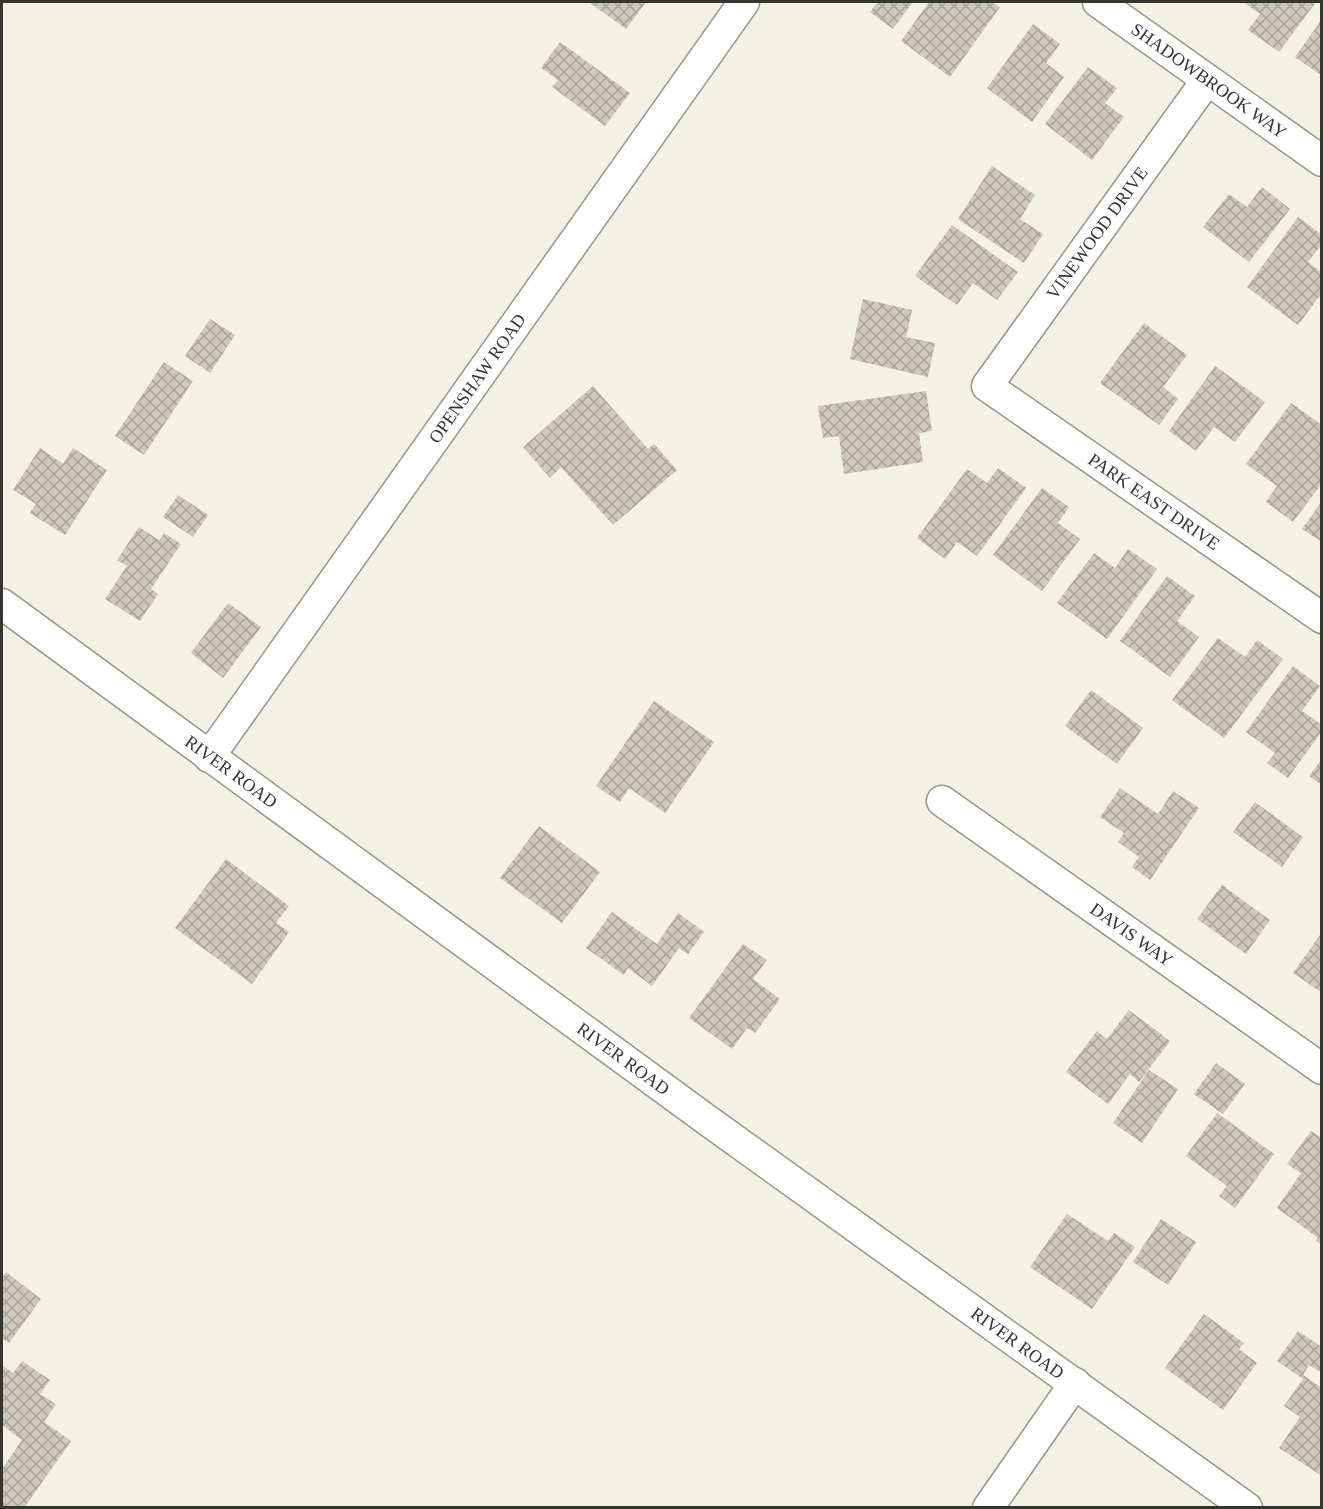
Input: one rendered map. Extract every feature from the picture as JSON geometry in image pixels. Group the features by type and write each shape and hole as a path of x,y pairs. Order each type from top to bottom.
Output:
{"street":[{"name":"OPENSHAW ROAD","path":"209,757 744,2"},
{"name":"SHADOWBROOK WAY","path":"1098,2 1322,161"},
{"name":"VINEWOOD DRIVE","path":"987,386 1207,80"},
{"name":"PARK EAST DRIVE","path":"987,386 1322,618"},
{"name":"RIVER ROAD","path":"2,604 707,1120 1247,1508"},
{"name":"DAVIS WAY","path":"942,801 1322,1069"},
{"path":"988,1508 1075,1383"}],"building":[{"path":"589,2 646,2 626,29"},
{"path":"878,2 913,2 893,29 870,12"},
{"path":"929,2 992,2 1000,7 950,77 901,41"},
{"path":"1243,2 1316,2 1279,52 1248,30 1260,14"},
{"path":"1322,19 1322,76 1295,57"},
{"path":"1033,24 1060,44 1046,63 1064,77 1032,122 987,88"},
{"path":"560,42 630,93 605,126 552,87 558,80 541,68"},
{"path":"1088,67 1117,88 1105,103 1124,117 1092,160 1045,124"},
{"path":"992,166 1035,195 1020,219 1043,234 1024,263 958,219"},
{"path":"1262,187 1290,209 1249,262 1203,227 1229,194 1247,207"},
{"path":"1298,217 1322,235 1322,244 1308,262 1322,273 1322,293 1298,325 1247,287"},
{"path":"952,225 1018,272 997,300 973,283 957,305 915,276"},
{"path":"863,299 912,310 906,337 935,343 928,377 850,359"},
{"path":"210,319 235,335 210,373 185,356"},
{"path":"1144,323 1187,355 1163,387 1178,399 1159,425 1100,383"},
{"path":"164,362 193,381 144,455 115,436"},
{"path":"1215,366 1265,402 1235,442 1214,427 1196,451 1169,431"},
{"path":"593,386 648,449 654,444 677,470 613,525 561,467 550,478 523,447"},
{"path":"926,391 932,431 919,433 923,462 844,474 839,436 823,438 818,406"},
{"path":"1291,403 1322,425 1322,483 1293,522 1266,502 1277,486 1246,464"},
{"path":"40,448 63,464 73,448 107,470 65,535 30,513 36,504 13,490"},
{"path":"998,468 1026,488 977,556 957,542 945,559 917,538 967,469 987,483"},
{"path":"1042,488 1069,507 1058,523 1080,539 1042,591 993,555"},
{"path":"178,495 208,515 193,537 163,517"},
{"path":"1322,501 1322,542 1302,529"},
{"path":"139,527 159,540 164,533 181,544 151,589 158,594 140,621 105,599 127,566 117,560"},
{"path":"1128,549 1157,569 1107,639 1057,603 1094,553 1115,568"},
{"path":"1167,576 1195,596 1177,621 1199,637 1170,677 1120,641"},
{"path":"228,603 261,627 223,678 191,653"},
{"path":"1218,638 1245,657 1257,640 1283,659 1224,738 1172,700"},
{"path":"1293,666 1320,686 1302,711 1322,725 1322,731 1288,778 1267,763 1275,753 1246,732"},
{"path":"1091,690 1143,728 1117,764 1065,726"},
{"path":"654,701 714,742 665,813 629,788 620,802 596,786"},
{"path":"1322,759 1322,785 1309,776"},
{"path":"1120,788 1158,814 1173,791 1199,808 1150,880 1132,867 1139,857 1118,842 1124,833 1100,817"},
{"path":"1255,802 1303,837 1282,867 1233,832"},
{"path":"539,826 600,872 562,923 500,878"},
{"path":"226,859 289,906 276,923 289,932 252,984 175,928"},
{"path":"1222,885 1270,920 1246,954 1197,919"},
{"path":"612,912 657,944 678,913 704,932 688,954 679,948 652,986 628,968 624,975 586,948"},
{"path":"1320,935 1322,936 1322,993 1293,973"},
{"path":"743,944 767,960 753,979 780,999 755,1033 747,1028 732,1049 689,1018"},
{"path":"1129,1010 1170,1041 1139,1082 1130,1074 1108,1104 1066,1072 1097,1031 1107,1039"},
{"path":"1216,1063 1245,1084 1223,1114 1194,1094"},
{"path":"1149,1070 1178,1089 1142,1143 1113,1123"},
{"path":"1217,1113 1274,1154 1235,1208 1219,1196 1227,1186 1186,1156"},
{"path":"1311,1131 1322,1138 1322,1245 1316,1241 1318,1238 1277,1208 1301,1173 1287,1164"},
{"path":"1067,1214 1108,1241 1114,1233 1135,1247 1092,1309 1030,1267"},
{"path":"1161,1219 1196,1242 1168,1285 1133,1262"},
{"path":"6,1272 41,1299 9,1343 2,1338 2,1278"},
{"path":"1204,1314 1244,1343 1239,1349 1257,1363 1223,1410 1165,1368"},
{"path":"1298,1331 1322,1347 1322,1373 1309,1365 1303,1375 1322,1388 1322,1476 1279,1448 1300,1417 1284,1406 1303,1379 1277,1361"},
{"path":"22,1361 50,1380 40,1394 56,1404 44,1422 71,1441 24,1508 2,1508 2,1469 22,1440 2,1425 2,1365 13,1373"}]}
